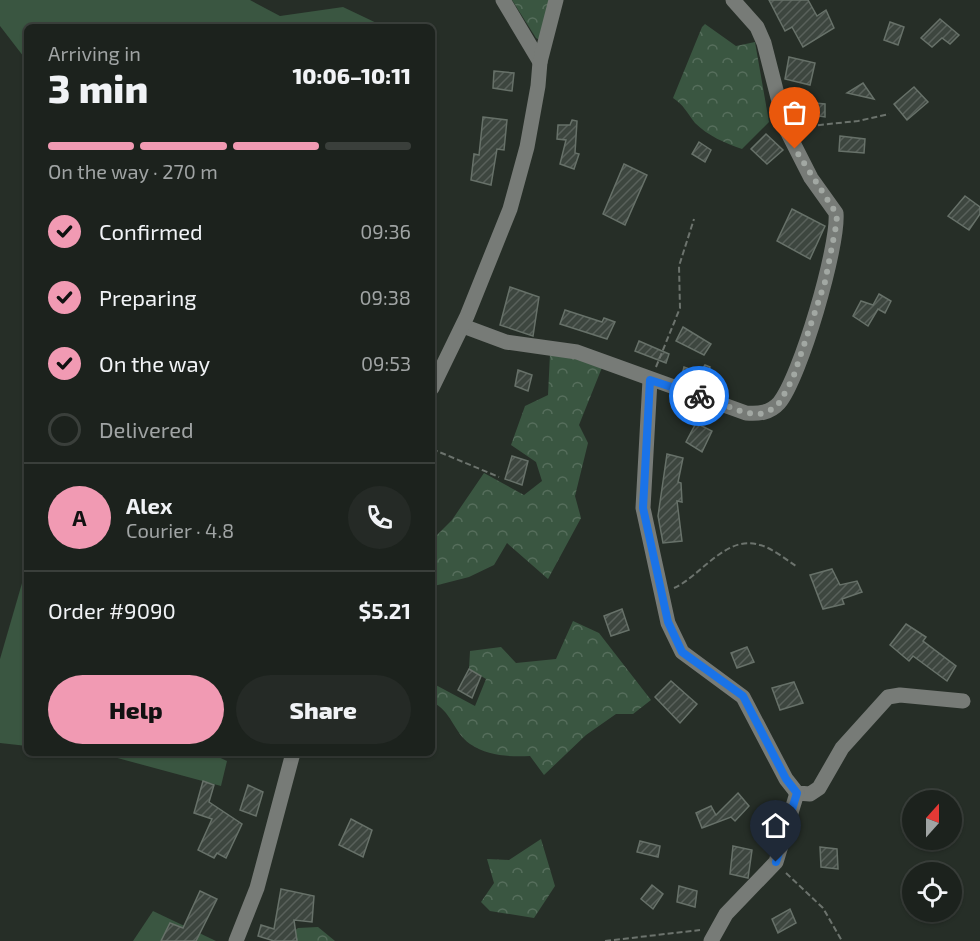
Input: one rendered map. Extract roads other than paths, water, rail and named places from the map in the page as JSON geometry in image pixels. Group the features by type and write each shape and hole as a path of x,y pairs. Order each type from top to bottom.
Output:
{"street":[{"path":"503,0 540,62"},
{"path":"435,382 463,326 510,209 527,147 540,62 556,0"},
{"path":"463,326 506,342 577,352 746,413 760,414 773,409 780,402 793,378 825,282 837,221 836,213 811,178 786,129 764,43 757,27 733,0"},
{"path":"650,380 643,508 660,594 675,640 682,652 743,696 786,779 797,793 810,794 819,788 842,748 888,697 900,695 963,700"},
{"path":"236,941 257,888 292,756"},
{"path":"714,935 740,898 776,862 797,793"}]}
